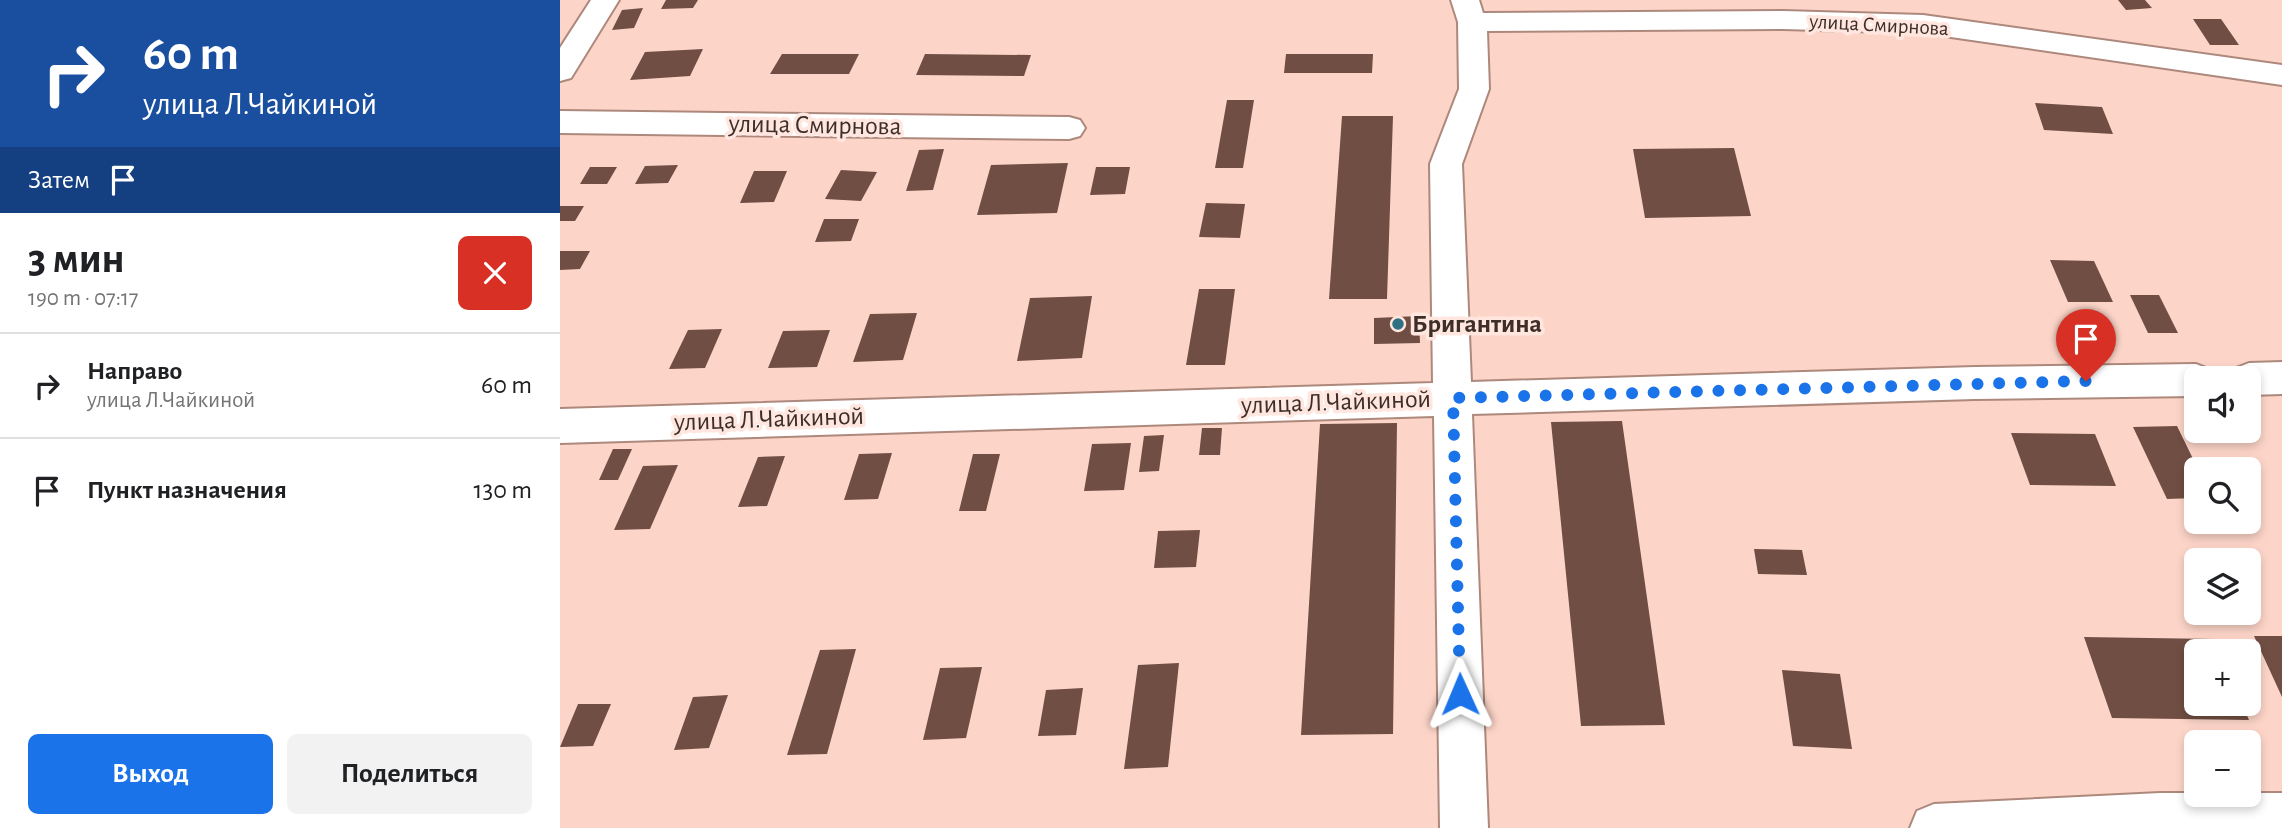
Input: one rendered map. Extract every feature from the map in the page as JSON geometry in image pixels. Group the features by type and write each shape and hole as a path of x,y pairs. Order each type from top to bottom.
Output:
{"street":[{"path":"560,71 605,0"},
{"name":"улица Смирнова","path":"1469,11 1781,10 1923,24 2282,75"},
{"path":"1464,828 1446,164 1474,89 1469,11"},
{"name":"улица Смирнова","path":"560,122 1069,128"},
{"path":"2261,379 2282,378"},
{"name":"улица Л.Чайкиной","path":"560,426 1975,383 2184,380"},
{"path":"1934,828 2160,817 2282,817"}],"building":[{"path":"666,0 698,0 693,8 661,9"},
{"path":"2118,0 2145,0 2152,8 2126,10"},
{"path":"643,8 634,28 612,30 622,10"},
{"path":"2193,19 2221,19 2239,45 2210,45"},
{"path":"703,49 690,76 630,80 645,52"},
{"path":"782,54 859,54 849,74 770,74"},
{"path":"925,54 1031,55 1024,76 916,75"},
{"path":"1286,54 1373,54 1372,73 1284,73"},
{"path":"1227,100 1254,100 1243,168 1215,168"},
{"path":"2035,103 2102,107 2113,134 2044,130"},
{"path":"1342,116 1393,116 1387,299 1329,299"},
{"path":"1734,148 1751,216 1645,218 1633,149"},
{"path":"944,149 933,190 906,191 919,150"},
{"path":"1068,163 1057,213 977,215 991,165"},
{"path":"678,165 668,183 635,184 645,166"},
{"path":"590,167 617,167 607,184 580,184"},
{"path":"1096,167 1130,167 1125,194 1090,195"},
{"path":"841,170 877,172 861,201 825,199"},
{"path":"754,171 787,171 774,202 740,203"},
{"path":"1206,203 1245,204 1240,238 1199,237"},
{"path":"560,206 584,206 575,221 560,221"},
{"path":"824,219 859,219 851,241 815,242"},
{"path":"560,251 590,251 580,269 560,270"},
{"path":"2050,260 2094,261 2113,302 2068,302"},
{"path":"1199,289 1235,289 1225,365 1186,365"},
{"path":"2130,295 2159,295 2178,333 2148,333"},
{"path":"1092,296 1082,358 1017,361 1030,298"},
{"path":"917,313 903,360 853,362 870,314"},
{"path":"1419,316 1420,343 1374,344 1374,318"},
{"path":"722,329 705,368 669,369 688,330"},
{"path":"830,330 817,367 768,368 783,331"},
{"path":"1622,421 1665,725 1581,726 1551,422"},
{"path":"1397,423 1393,734 1301,735 1320,424"},
{"path":"2177,426 2192,457 2184,457 2184,498 2167,499 2133,427"},
{"path":"1202,428 1222,428 1220,455 1199,455"},
{"path":"2011,433 2095,434 2116,486 2030,485"},
{"path":"1164,435 1159,471 1139,472 1144,436"},
{"path":"1131,443 1124,490 1084,491 1092,444"},
{"path":"613,449 632,449 618,480 599,480"},
{"path":"892,453 878,499 844,500 859,454"},
{"path":"973,454 1000,454 986,511 959,511"},
{"path":"785,456 767,506 738,507 758,457"},
{"path":"678,465 650,529 614,530 643,466"},
{"path":"1200,530 1196,567 1154,568 1158,531"},
{"path":"1754,549 1802,550 1807,575 1758,574"},
{"path":"2254,636 2282,636 2282,697 2261,651 2261,639 2255,639"},
{"path":"2084,637 2214,639 2184,639 2184,716 2247,716 2249,720 2112,718"},
{"path":"856,649 827,754 787,755 820,650"},
{"path":"1179,663 1168,767 1124,769 1138,665"},
{"path":"982,667 966,738 923,740 940,668"},
{"path":"1782,670 1840,674 1852,749 1793,746"},
{"path":"1083,688 1076,735 1038,736 1046,690"},
{"path":"728,695 709,748 674,750 693,697"},
{"path":"578,704 611,704 593,746 560,747"}],"place":[{"name":"Бригантина","path":"1398,324"}],"route":[{"path":"1460,694 1453,398 2086,381"}]}
